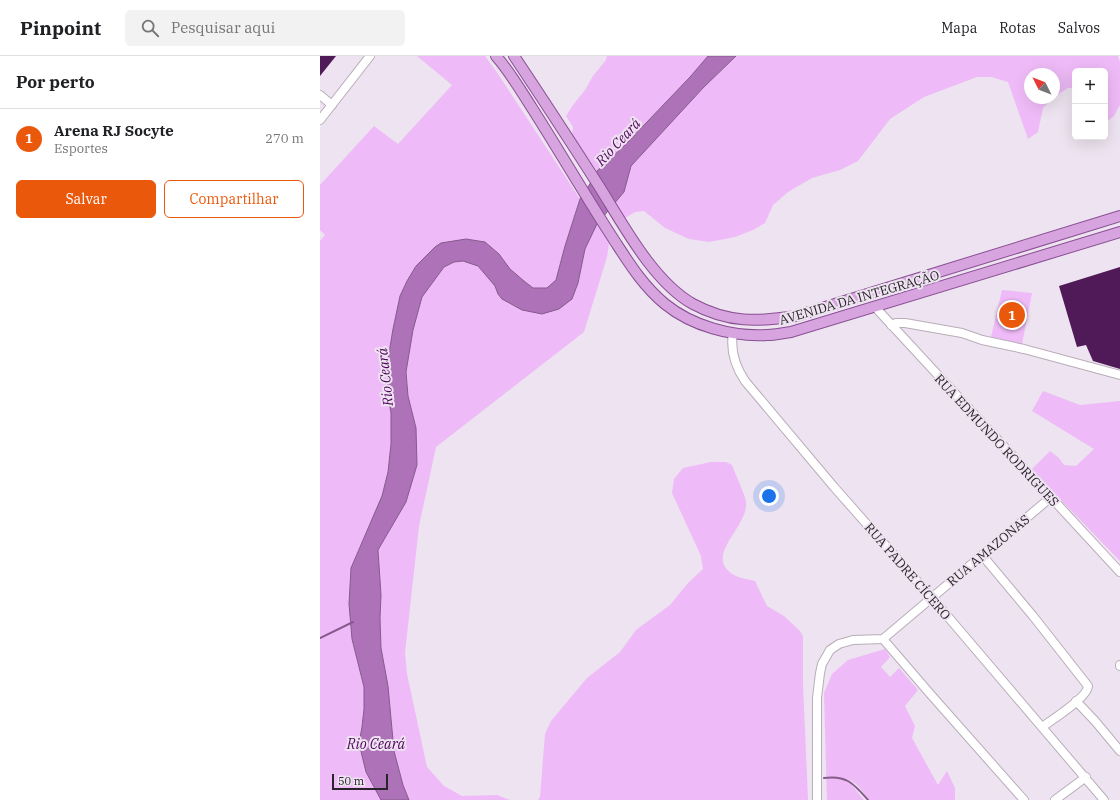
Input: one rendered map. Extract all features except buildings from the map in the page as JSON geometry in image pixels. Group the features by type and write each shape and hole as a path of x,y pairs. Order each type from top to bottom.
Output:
{"main road":[{"name":"AVENIDA DA INTEGRAÇÃO","path":"496,56 508,70 639,278 665,304 680,314 696,322 724,331 746,335 791,332 1120,232"},
{"name":"AVENIDA DA INTEGRAÇÃO","path":"514,56 636,244 661,277 682,297 707,310 724,316 737,319 769,320 796,316 1120,216"},
{"path":"847,300 852,313"},
{"path":"837,303 842,316"}],"street":[{"path":"320,120 370,56"},
{"path":"320,95 332,105"},
{"name":"RUA EDMUNDO RODRIGUES","path":"875,307 1120,572"},
{"path":"891,325 896,323 905,323 962,333 982,340 1024,349 1120,374"},
{"name":"RUA PADRE CÍCERO","path":"733,333 733,356 739,372 745,381 834,487 932,598 1104,800"},
{"name":"RUA AMAZONAS","path":"884,639 1050,498"},
{"path":"982,555 1086,682 1088,689 1076,701 1042,727"},
{"path":"817,800 817,698 822,664 830,650 839,644 854,640 884,639 1024,800"},
{"path":"1076,701 1120,751"},
{"path":"1055,800 1086,778"}],"shaded area":[{"path":"417,56 485,56 580,199 556,280 547,288 533,288 510,269 499,254 485,242 441,243 416,266 400,296 387,365 388,396 391,413 391,444 388,472 382,496 351,568 349,604 352,639 364,687 364,709 359,744 366,772 381,800 320,800 320,241 325,235 320,230 320,185 374,126 398,144 452,85"},
{"path":"607,56 708,56 625,145 597,171 572,135 573,127 566,116 585,90 593,76 606,60"},
{"path":"736,56 1118,56 1120,62 1120,105 1114,116 1109,120 1108,68 1072,68 1072,88 1068,88 1060,93 1060,68 1024,68 1024,104 1047,104 1043,108 1038,132 1028,139 1008,82 991,77 977,77 924,97 890,119 858,161 840,170 812,178 788,192 773,205 765,223 753,230 735,237 709,242 689,239 665,228 644,211 635,212 625,218 615,202 624,192 631,166 703,88"},
{"path":"597,224 609,244 607,257 584,332 436,447 419,526 405,653 407,674 427,767 444,786 462,796 497,795 510,800 409,800 403,785 394,751 388,686 381,648 381,595 378,550 390,530 416,428 408,396 406,372 413,330 422,297 444,267 454,262 463,261 478,266 495,286 498,294 572,299 578,283 585,249"},
{"path":"1002,290 1032,293 1022,344 991,337"},
{"path":"1043,391 1080,405 1120,401 1120,561 1032,469 1050,451 1059,458 1064,465 1076,466 1094,449 1032,411"},
{"path":"711,462 726,462 732,465 746,502 745,512 725,550 723,559 725,567 736,576 755,581 767,606 784,616 799,630 803,636 803,685 808,800 538,800 540,797 545,734 551,721 587,678 620,652 636,630 670,605 688,583 703,569 701,556 672,493 674,479 683,468"},
{"path":"885,649 890,657 881,667 890,677 899,668 918,690 905,706 915,726 912,738 938,785 947,771 955,788 955,800 869,800 854,782 840,778 851,784 864,800 827,800 824,693 832,674 848,660"}],"water":[{"name":"Rio Ceará","path":"708,56 736,56 703,88 631,166 624,192 597,224 585,249 578,283 572,299 559,309 542,314 522,310 502,299 495,286 478,266 463,261 454,262 444,267 422,297 413,330 406,372 408,396 416,428 417,465 406,502 378,550 381,595 381,648 388,686 394,751 403,785 409,800 381,800 366,772 359,743 364,709 364,687 352,639 349,604 351,568 382,496 388,472 391,444 391,413 388,396 387,365 400,296 416,266 435,247 441,243 466,239 485,242 499,254 510,269 533,288 547,288 556,280 580,199 597,171 625,145"}],"waterway":[{"path":"320,638 353,622"},
{"path":"824,778 832,777 844,779 854,785 868,800"}],"place":[{"name":"Arena RJ Socyte","path":"1012,315"}]}
